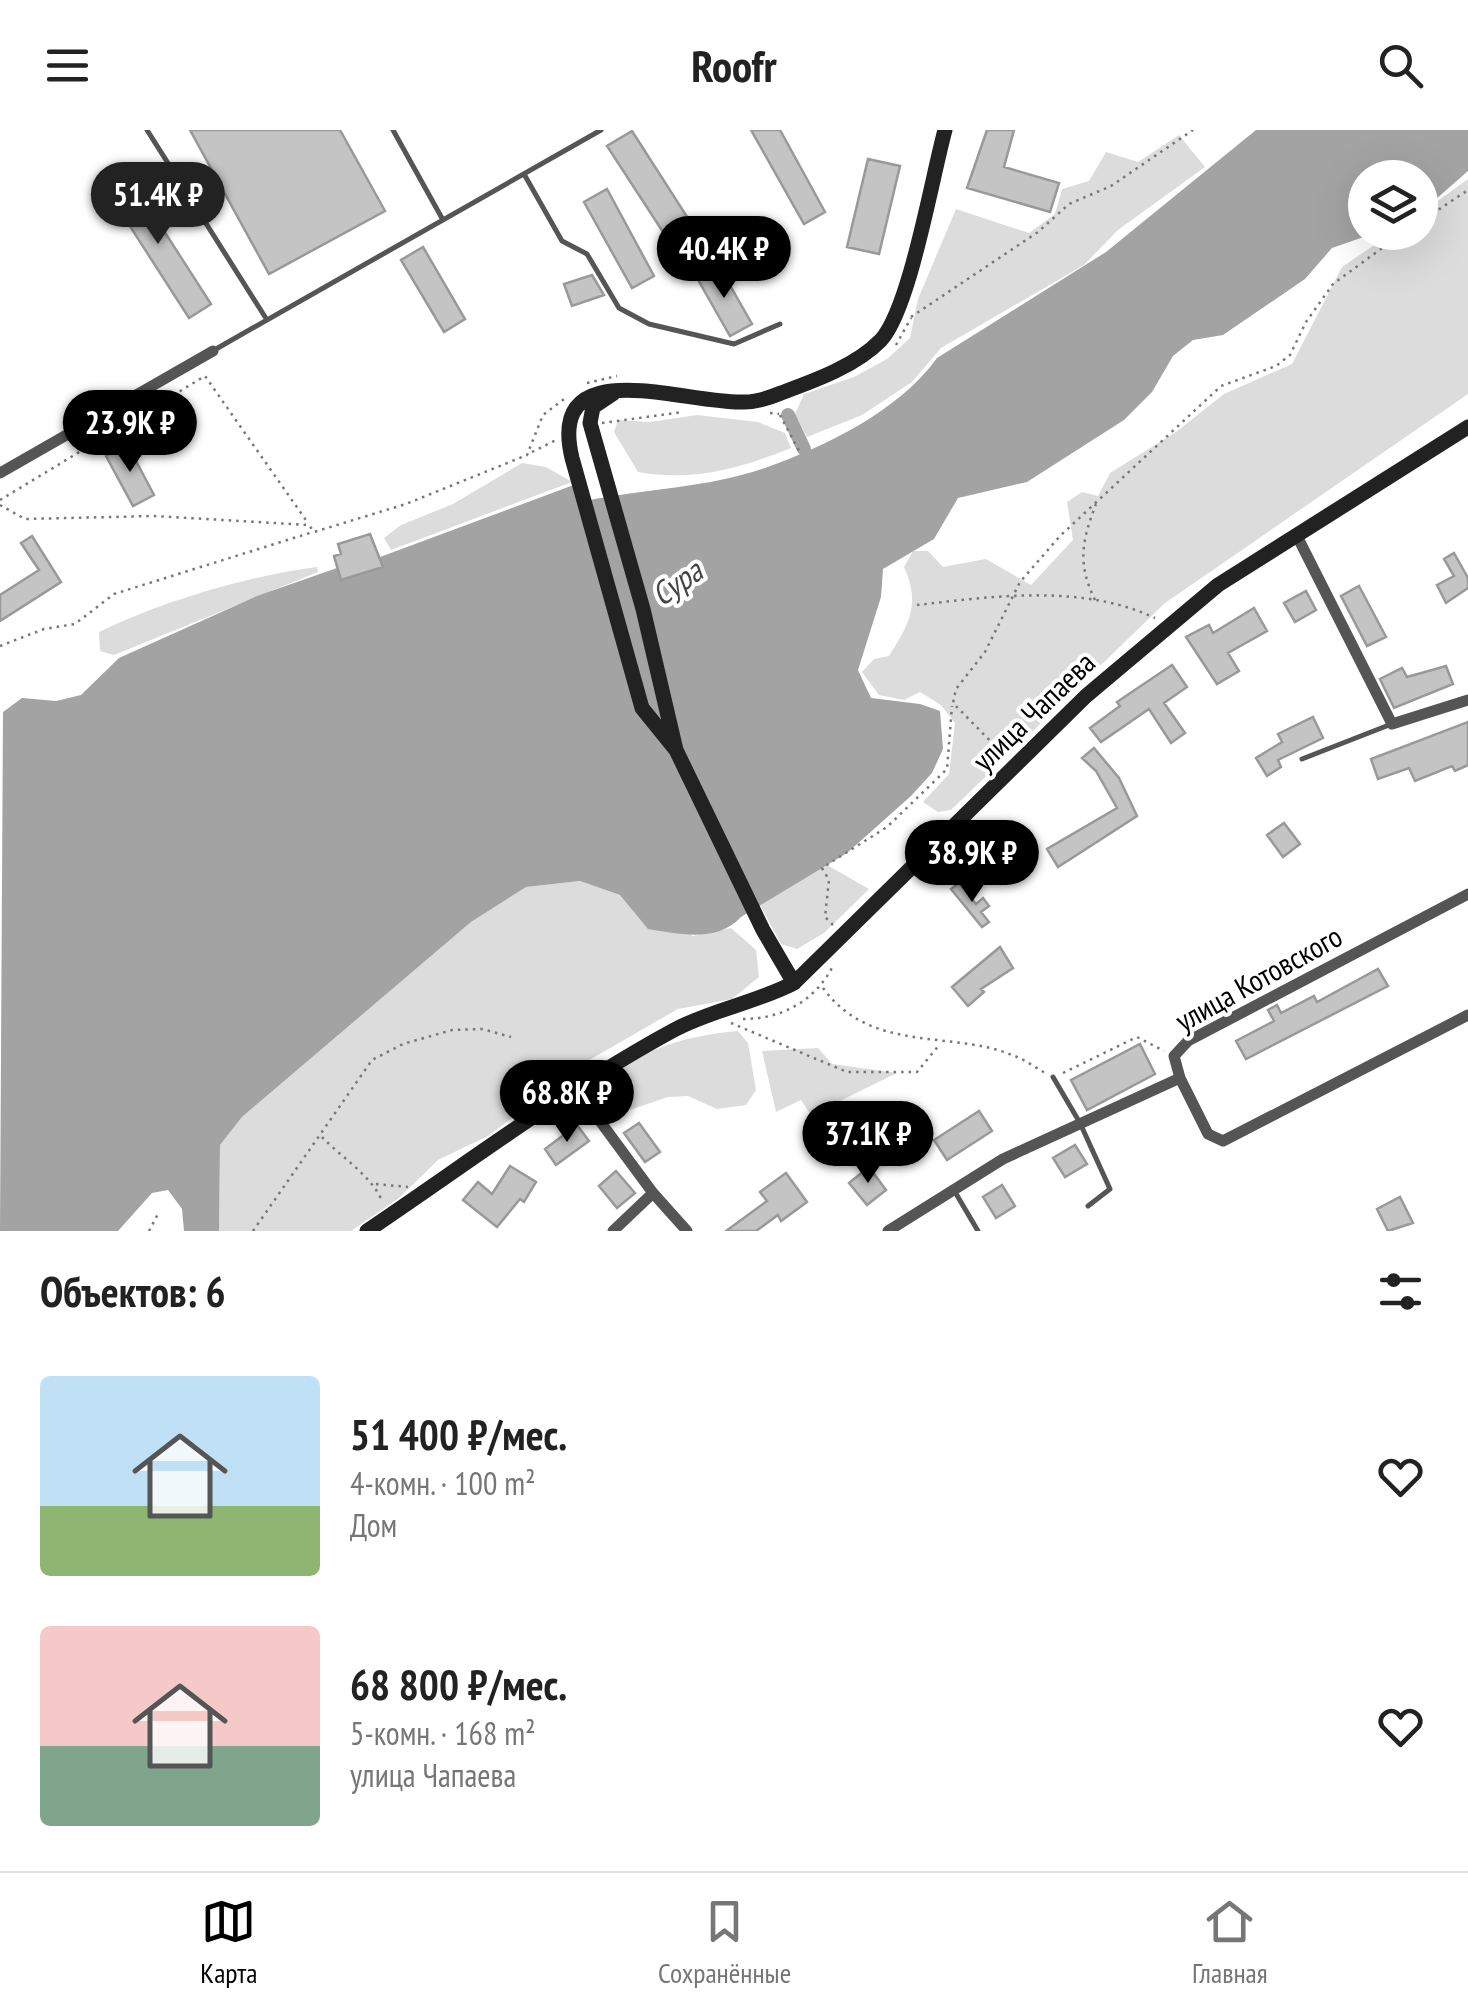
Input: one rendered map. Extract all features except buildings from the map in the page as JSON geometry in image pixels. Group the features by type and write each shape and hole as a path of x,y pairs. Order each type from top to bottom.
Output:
{"main road":[{"path":"676,750 642,708 568,453 567,425 575,406 622,383 719,401 759,400 816,380 870,350 884,337 902,294 945,130"},
{"path":"622,383 590,414 644,609 676,750 762,930 794,982"},
{"name":"улица Чапаева","path":"369,1230 576,1090 677,1028 758,1002 794,982 1086,696 1218,585 1468,427"}],"street":[{"path":"0,473 213,350"},
{"path":"1297,536 1392,724 1468,700"},
{"name":"улица Котовского","path":"888,1231 1003,1159 1180,1078 1174,1056 1188,1042 1468,894"},
{"path":"1180,1078 1208,1134 1223,1141 1468,1015"},
{"path":"576,1090 653,1193 687,1231"},
{"path":"613,1231 653,1193"}],"lane":[{"path":"147,130 267,320"},
{"path":"393,130 443,220"},
{"path":"213,350 601,130"},
{"path":"524,174 562,241 586,254 620,308 649,324 734,344 780,324"},
{"path":"1302,759 1392,724"},
{"path":"1053,1078 1080,1123 1110,1189 1088,1206"},
{"path":"953,1190 978,1231"}],"path":[{"path":"884,337 1038,232 1069,204 1111,186 1193,130"},
{"path":"1438,210 1468,190"},
{"path":"838,930 825,917 830,880 822,868 887,827 947,769 956,689 985,652 1015,593 1060,536 1221,386 1276,366 1290,355 1306,322 1332,284 1379,250"},
{"path":"310,525 154,516 25,519 0,503 205,376 310,525 314,532"},
{"path":"527,455 544,416 553,408 593,378 622,383"},
{"path":"605,422 686,411"},
{"path":"768,412 779,414 799,451"},
{"path":"0,646 44,629 75,624 114,594 406,504 560,438 568,453"},
{"path":"1096,502 1080,548 1083,576 1096,602"},
{"path":"917,605 1015,593 1128,605 1170,626"},
{"path":"953,703 1011,761"},
{"path":"822,988 837,1008 905,1038 1010,1054 1053,1078 1137,1037 1174,1056"},
{"path":"716,1016 758,1038 847,1072 916,1072 941,1043"},
{"path":"254,1231 322,1137 349,1086 372,1060 403,1044 452,1030 482,1029 511,1037"},
{"path":"322,1137 347,1164 374,1184 429,1190"},
{"path":"374,1184 388,1217"},
{"path":"149,1231 159,1212"}],"shaded area":[{"path":"1179,135 1205,167 1118,230 1084,265 941,348 912,382 862,415 807,437 795,414 804,394 854,377 887,359 910,338 918,299 956,209 1029,233 1055,214 1062,189 1089,181 1106,152 1138,162"},
{"path":"1468,179 1468,394 1165,603 951,810 938,812 923,802 949,774 955,723 941,705 920,692 904,700 879,695 862,672 874,659 889,656 907,624 912,592 904,567 913,551 928,551 943,567 986,559 1031,585 1073,540 1067,502 1082,492 1098,496 1110,473 1176,432 1224,394 1292,364 1342,267 1367,250 1438,250 1438,201"},
{"path":"697,415 758,422 785,433 791,448 716,471 658,475 638,472 614,432 618,420 650,422"},
{"path":"522,463 546,467 572,482 391,550 384,538 401,525 453,504"},
{"path":"317,567 318,572 114,655 100,651 99,632 150,610 234,583"},
{"path":"827,865 869,889 824,933 797,949 781,944 760,905"},
{"path":"580,881 620,895 693,936 731,928 756,950 759,977 732,999 678,1009 591,1059 488,1136 438,1160 399,1198 351,1231 219,1231 220,1145 242,1117 471,922 526,887"},
{"path":"738,1031 748,1043 756,1090 746,1105 717,1109 688,1096 668,1097 627,1111 606,1112 597,1097 624,1067 641,1056 678,1041"},
{"path":"818,1048 832,1064 897,1073 811,1115 801,1100 776,1112 762,1051"}],"water":[{"name":"Сура","path":"1256,130 1468,130 1468,171 1438,197 1438,160 1348,160 1348,242 1332,248 1305,279 1223,335 1193,340 1173,356 1152,392 1124,420 1027,482 958,498 934,539 883,569 881,597 858,670 871,698 920,704 940,711 943,749 932,773 911,796 847,853 721,931 709,934 648,929 620,895 580,881 526,887 471,922 242,1117 220,1145 219,1231 184,1231 182,1209 168,1190 152,1193 118,1231 0,1231 3,712 22,698 56,701 81,695 119,658 257,596 337,568 341,579 383,566 380,557 579,483 585,501 743,475 812,449 860,425 903,394 937,358 1106,252"}],"waterway":[{"path":"788,415 804,449"}]}
